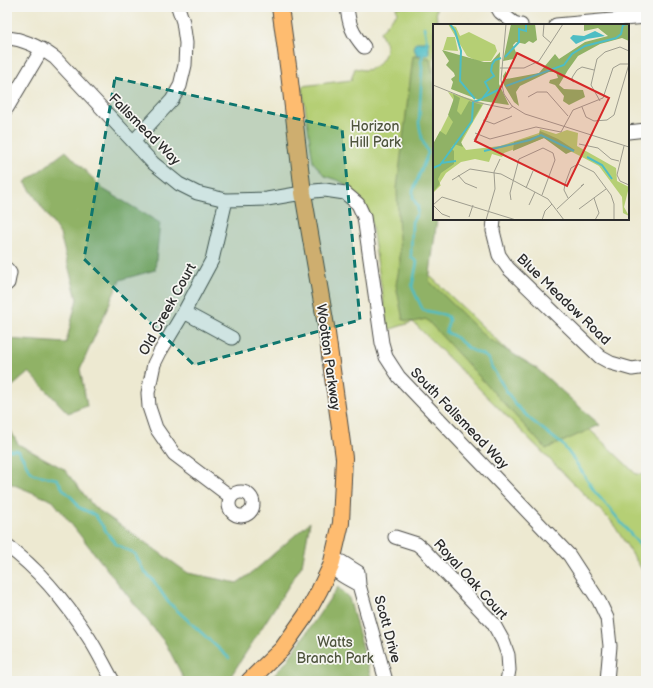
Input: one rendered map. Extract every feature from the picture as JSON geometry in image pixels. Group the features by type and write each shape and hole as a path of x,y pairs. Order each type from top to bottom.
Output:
{"main road":[{"name":"Wootton Parkway","path":"249,681 282,650 309,609 332,562 341,523 344,458 326,326 303,193 280,7"}],"street":[{"path":"134,141 172,100 180,86 186,43 183,22 178,7"},
{"path":"347,7 349,22 355,36 364,47"},
{"path":"497,7 500,12 514,24"},
{"path":"567,24 646,17"},
{"name":"Fallsmead Way","path":"7,38 16,38 42,49 55,58 153,163 179,184 197,193 226,200 267,199 303,193"},
{"path":"7,108 42,49"},
{"path":"629,132 646,130"},
{"name":"South Fallsmead Way","path":"303,193 325,190 345,193 358,204 364,217 382,343 386,357 399,377 569,555 599,601 607,618 610,646 607,681"},
{"name":"Old Creek Court","path":"226,200 212,260 154,364 148,394 149,407 156,428 174,454 231,497"},
{"name":"Blue Meadow Road","path":"494,220 493,231 499,255 508,268 600,357 611,363 632,369 646,367"},
{"path":"7,268 10,273 7,284"},
{"path":"184,312 232,338"},
{"name":"Royal Oak Court","path":"395,537 417,544 423,549 493,623 503,641 508,655 509,670 507,681"},
{"path":"7,547 37,572 64,604 90,639 113,681"},
{"name":"Scott Drive","path":"332,562 342,562 358,572 359,585 386,681"}],"highlighted area":[{"path":"115,78 342,129 360,320 194,365 84,259"}],"green space":[{"name":"Horizon Hill Park","path":"396,7 436,7 437,24 433,24 433,217 429,275 636,474 646,475 646,576 612,522 413,322 388,330 370,215 363,202 354,191 340,181 325,176 313,162 302,86 351,80 355,68 365,70 373,68 377,65 383,59 386,50 386,44 380,32 397,13"},
{"path":"413,56 430,58 433,77 433,220 437,220 429,281 488,339 535,367 600,425 546,449 426,319 413,322 403,320 396,285 400,263 397,189"},
{"path":"66,151 103,189 160,223 155,270 120,280 80,369 87,406 68,413 29,372 7,391 7,339 66,343 77,299 60,234 25,182"},
{"path":"7,424 18,444 64,469 94,507 188,573 237,583 253,572 310,522 302,565 229,679 226,681 185,681 166,644 53,501 7,482"},
{"name":"Watts Branch Park","path":"338,587 349,598 372,681 269,681 287,661"}],"water":[{"path":"416,42 429,42 429,55 417,55 413,47"}],"waterway":[{"path":"424,27 427,42"},
{"path":"423,55 421,61 422,68 419,123 422,139 428,153 413,191 413,198 418,207 417,214 412,222 411,257 417,262 412,287 423,310 448,317 447,333 470,349 484,355 488,359 514,403 530,419 563,445 594,491 646,553"},
{"path":"7,450 17,450 33,474 57,479 78,507 95,515 116,544 135,554 144,571 153,580 168,602 229,658"}]}
